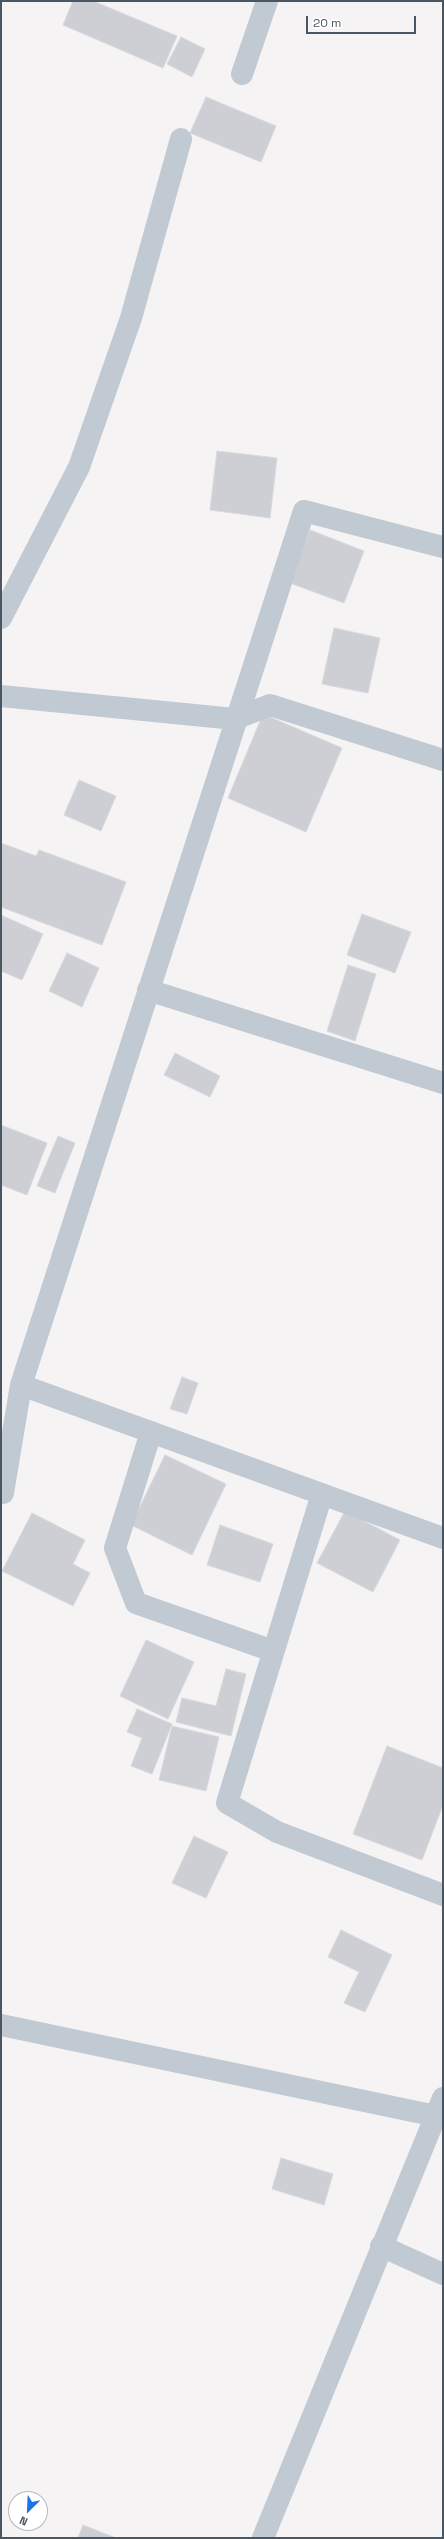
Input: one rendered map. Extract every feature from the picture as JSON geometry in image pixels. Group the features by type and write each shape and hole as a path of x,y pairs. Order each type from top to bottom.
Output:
{"street":[{"path":"242,74 267,1"},
{"path":"1,618 79,467 131,318 181,139"},
{"path":"2,1495 21,1386 235,719 304,510 443,547"},
{"path":"1,696 235,719 270,706 443,760"},
{"path":"148,990 443,1083"},
{"path":"21,1386 443,1538"},
{"path":"151,1432 115,1548 136,1603 273,1652"},
{"path":"322,1494 227,1803 277,1832 443,1895"},
{"path":"1,2025 440,2107 263,2538"},
{"path":"382,2246 443,2274"}],"building":[{"path":"73,1 93,1 177,36 163,68 63,25"},
{"path":"181,37 205,49 192,77 167,64"},
{"path":"206,97 276,126 261,162 190,133"},
{"path":"217,451 277,458 270,518 210,510"},
{"path":"310,530 364,551 344,603 290,583"},
{"path":"334,628 380,638 368,693 322,684"},
{"path":"263,714 342,748 306,832 228,798"},
{"path":"79,780 116,796 101,831 64,815"},
{"path":"1,843 36,856 39,850 126,882 102,945 1,907"},
{"path":"362,914 411,932 395,973 347,955"},
{"path":"1,915 43,934 22,980 1,971"},
{"path":"67,953 99,968 82,1007 49,991"},
{"path":"348,965 376,974 355,1041 327,1031"},
{"path":"175,1053 220,1076 210,1097 164,1075"},
{"path":"1,1125 47,1143 27,1195 1,1185"},
{"path":"58,1136 75,1143 55,1193 37,1186"},
{"path":"182,1377 198,1383 187,1414 170,1409"},
{"path":"165,1455 226,1484 192,1555 131,1525"},
{"path":"345,1511 400,1540 373,1592 317,1563"},
{"path":"32,1513 85,1540 73,1564 90,1573 73,1606 2,1571"},
{"path":"220,1525 273,1544 260,1582 207,1565"},
{"path":"146,1640 194,1662 168,1719 120,1696"},
{"path":"226,1669 246,1674 231,1736 176,1722 182,1698 216,1706"},
{"path":"137,1709 172,1724 152,1774 131,1766 142,1738 127,1732"},
{"path":"172,1726 219,1737 206,1791 159,1780"},
{"path":"387,1746 443,1768 443,1805 422,1860 353,1834"},
{"path":"194,1836 228,1852 206,1898 172,1883"},
{"path":"341,1930 392,1955 365,2012 344,2003 359,1972 328,1957"},
{"path":"281,2158 333,2174 324,2205 272,2189"},
{"path":"83,2525 116,2538 78,2538"}]}
